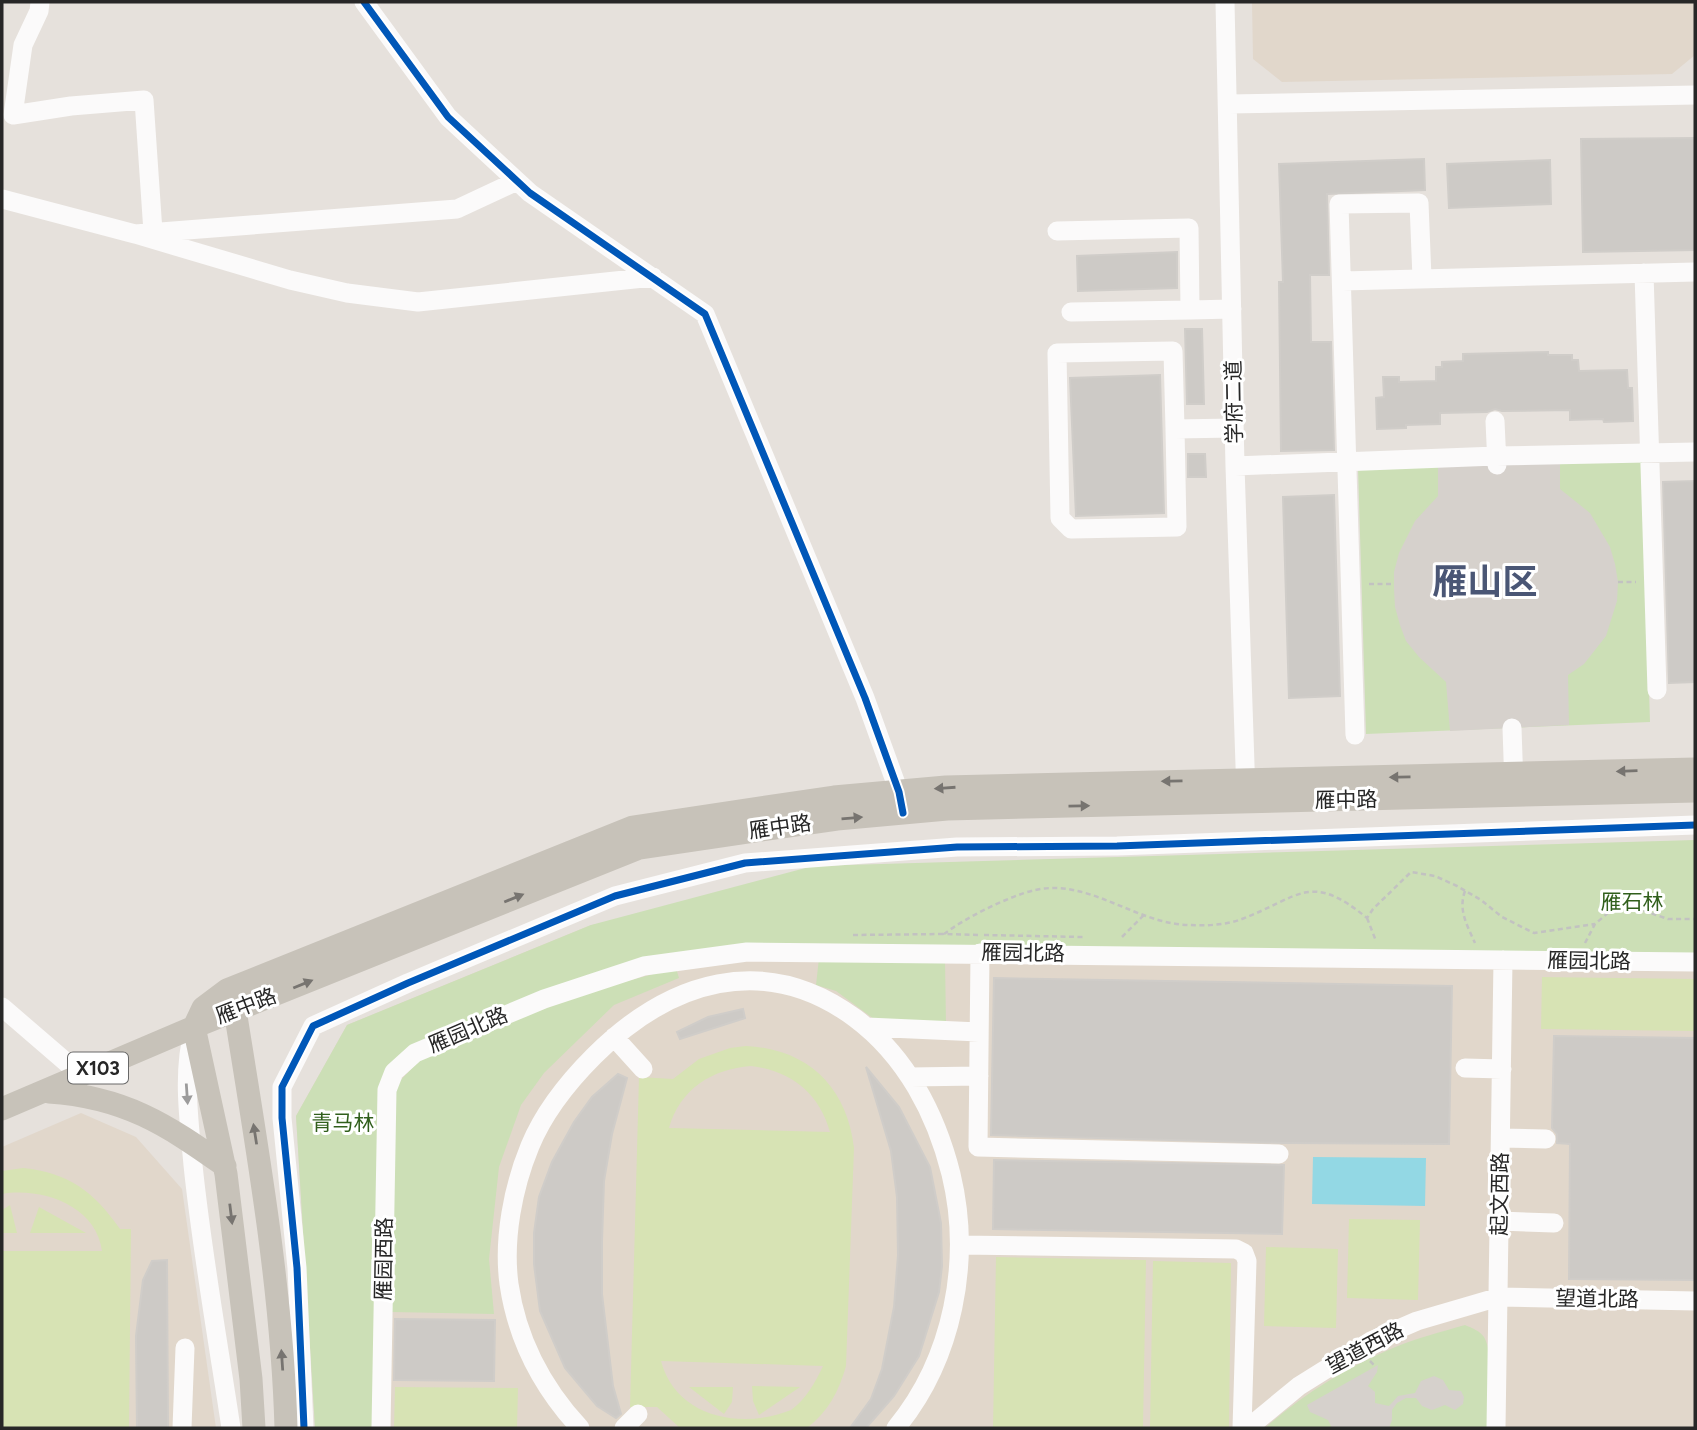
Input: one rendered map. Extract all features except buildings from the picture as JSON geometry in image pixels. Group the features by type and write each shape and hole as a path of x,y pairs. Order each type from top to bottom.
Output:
{"main road":[{"name":"雁中路","path":"1514,785 1695,769"},
{"name":"雁中路","path":"194,1027 639,848 837,819 946,787 1246,791 1514,785 1695,791"},
{"name":"雁中路","path":"194,1027 203,1008 227,990 633,827 834,797 901,802"},
{"path":"235,1010 260,1170 278,1314 286,1428"},
{"path":"194,1027 225,1166 251,1379 254,1428"},
{"name":"X103","path":"2,1109 194,1027"},
{"path":"43,1091 80,1094 106,1100 165,1125 225,1166"}],"street":[{"path":"40,2 40,11 23,45 13,115 71,106 144,100 144,233"},
{"path":"364,2 448,117 530,193 705,313 865,698 901,802"},
{"name":"学府二道","path":"1225,2 1235,466 1246,791"},
{"path":"1229,104 1695,95"},
{"path":"144,233 457,209 517,181"},
{"path":"2,199 144,233 290,280 347,293 418,302 653,277"},
{"path":"1355,735 1339,204 1419,203 1422,278"},
{"path":"1057,231 1189,228 1190,310"},
{"path":"1342,281 1695,272"},
{"path":"1644,273 1657,690"},
{"path":"1071,312 1232,309"},
{"path":"1173,351 1175,429 1177,527 1071,529 1060,518 1057,353 1173,351"},
{"path":"1494,421 1497,460"},
{"path":"1175,429 1234,428"},
{"path":"1235,466 1695,452"},
{"path":"1512,728 1514,785"},
{"path":"304,1428 301,1328 282,1118 282,1087 313,1026 408,983 615,896 745,863 957,847 1117,846 1695,825"},
{"path":"747,952 747,980"},
{"name":"雁园北路","path":"387,1090 394,1072 415,1053 544,999 643,966 747,952 1695,962"},
{"path":"980,953 978,1147 1279,1154"},
{"name":"起文西路","path":"1496,1428 1503,960"},
{"path":"580,1428 561,1407 536,1369 519,1327 509,1283 509,1235 516,1188 531,1145 569,1082 614,1037 640,1017 678,996 703,987 747,980 794,986 814,993 867,1027 910,1077 927,1106 944,1149 956,1193 960,1245 957,1284 947,1330 932,1373 908,1414 896,1428"},
{"path":"2,1007 81,1075"},
{"path":"194,1027 186,1064 186,1089 198,1211 231,1428"},
{"path":"867,1027 979,1032"},
{"path":"614,1037 643,1069"},
{"path":"1465,1068 1502,1069"},
{"path":"910,1077 979,1076"},
{"name":"雁园西路","path":"381,1428 387,1090"},
{"path":"1501,1138 1546,1139"},
{"path":"1500,1222 1553,1223"},
{"path":"960,1245 1236,1249 1244,1253 1247,1261 1242,1428"},
{"name":"望道北路","path":"1499,1297 1695,1301"},
{"name":"望道西路","path":"1248,1428 1299,1386 1371,1341 1417,1321 1499,1297"},
{"path":"182,1428 185,1348"},
{"path":"624,1428 638,1413"}],"path":[{"path":"1352,585 1394,584"},
{"path":"1367,918 1411,872 1435,876 1481,900 1502,917 1534,933 1595,923"},
{"path":"1083,937 944,934 961,922 1035,890 1066,889 1087,893 1144,915 1186,925 1213,925 1239,920 1298,893 1317,891 1345,900 1367,918 1377,944"},
{"path":"1465,891 1461,902 1462,913 1477,946 1465,946"},
{"path":"1582,960 1586,941 1595,923 1615,907 1642,910 1668,919 1695,919"},
{"path":"1129,937 1122,937 1144,915"}],"shaded area":[{"path":"1252,2 1695,2 1695,55 1672,74 1282,82 1253,59"},
{"path":"1560,463 1560,489 1590,513 1610,547 1615,564 1617,601 1606,636 1584,664 1568,675 1569,725 1450,731 1446,682 1406,641 1400,625 1394,589 1394,572 1399,553 1415,521 1438,496 1438,466"},
{"path":"1695,840 1695,1428 315,1428 296,1116 347,1025 591,925"},
{"path":"81,1113 136,1137 182,1189 216,1428 2,1428 2,1147"},
{"path":"1378,1365 1377,1372 1368,1386 1375,1392 1375,1403 1389,1406 1398,1396 1415,1393 1421,1381 1434,1376 1443,1380 1449,1390 1461,1391 1463,1404 1455,1410 1445,1405 1432,1410 1422,1406 1416,1398 1406,1398 1392,1410 1389,1428 1332,1428 1328,1420 1310,1412 1307,1405"}],"green space":[{"path":"1642,461 1650,722 1366,734 1358,468"},
{"name":"雁石林","path":"1695,840 1695,962 944,952 643,966 394,1073 381,1428 315,1428 296,1116 347,1025 591,925 813,866"},
{"path":"819,958 945,959 946,1025 878,1022 836,991 816,985"},
{"path":"676,968 679,978 614,1005 544,1073 521,1105 499,1167 489,1259 494,1314 391,1312 395,1086 416,1064 451,1043 601,988"},
{"path":"1542,977 1695,979 1695,1031 1541,1029"},
{"path":"746,1046 768,1049 806,1064 821,1075 833,1090 850,1126 854,1148 846,1366 832,1400 807,1428 680,1428 657,1407 630,1407 639,1077 673,1079 699,1059 730,1048","holes":["751,1066 779,1073 801,1086 819,1106 830,1132 669,1128 674,1114 689,1092 723,1071","661,1361 823,1366 810,1390 791,1410 752,1419 713,1414 696,1407 681,1396 669,1380"]},
{"path":"23,1168 54,1174 67,1180 90,1195 120,1229 131,1229 129,1428 2,1428 2,1251 102,1251 98,1235 89,1222 78,1211 64,1203 33,1193 2,1194 2,1171"},
{"path":"10,1205 17,1233 2,1233 2,1210"},
{"path":"39,1207 86,1233 30,1233"},
{"path":"1349,1219 1420,1220 1418,1300 1347,1298"},
{"path":"1266,1247 1338,1249 1336,1328 1264,1326"},
{"path":"996,1257 1146,1260 1143,1428 993,1428"},
{"path":"1153,1261 1231,1263 1229,1428 1150,1428"},
{"path":"1465,1325 1480,1333 1487,1345 1490,1381 1487,1428 1265,1428 1310,1393 1359,1364 1411,1341"},
{"path":"752,1386 800,1387 759,1415 753,1401"},
{"path":"395,1387 518,1388 517,1428 394,1428"},
{"path":"689,1387 733,1387 732,1402 724,1414"}],"water":[{"path":"1313,1157 1426,1158 1425,1206 1312,1204"}],"cycle path":[{"path":"364,2 448,117 530,193 705,314 865,698 899,792 903,813"},
{"path":"304,1428 297,1268 282,1118 282,1087 313,1026 408,983 615,896 745,863 957,847 1117,846 1695,825"}],"district":[{"name":"雁山区","path":"1485,582"}],"park label":[{"name":"青马林","path":"343,1123"}]}
